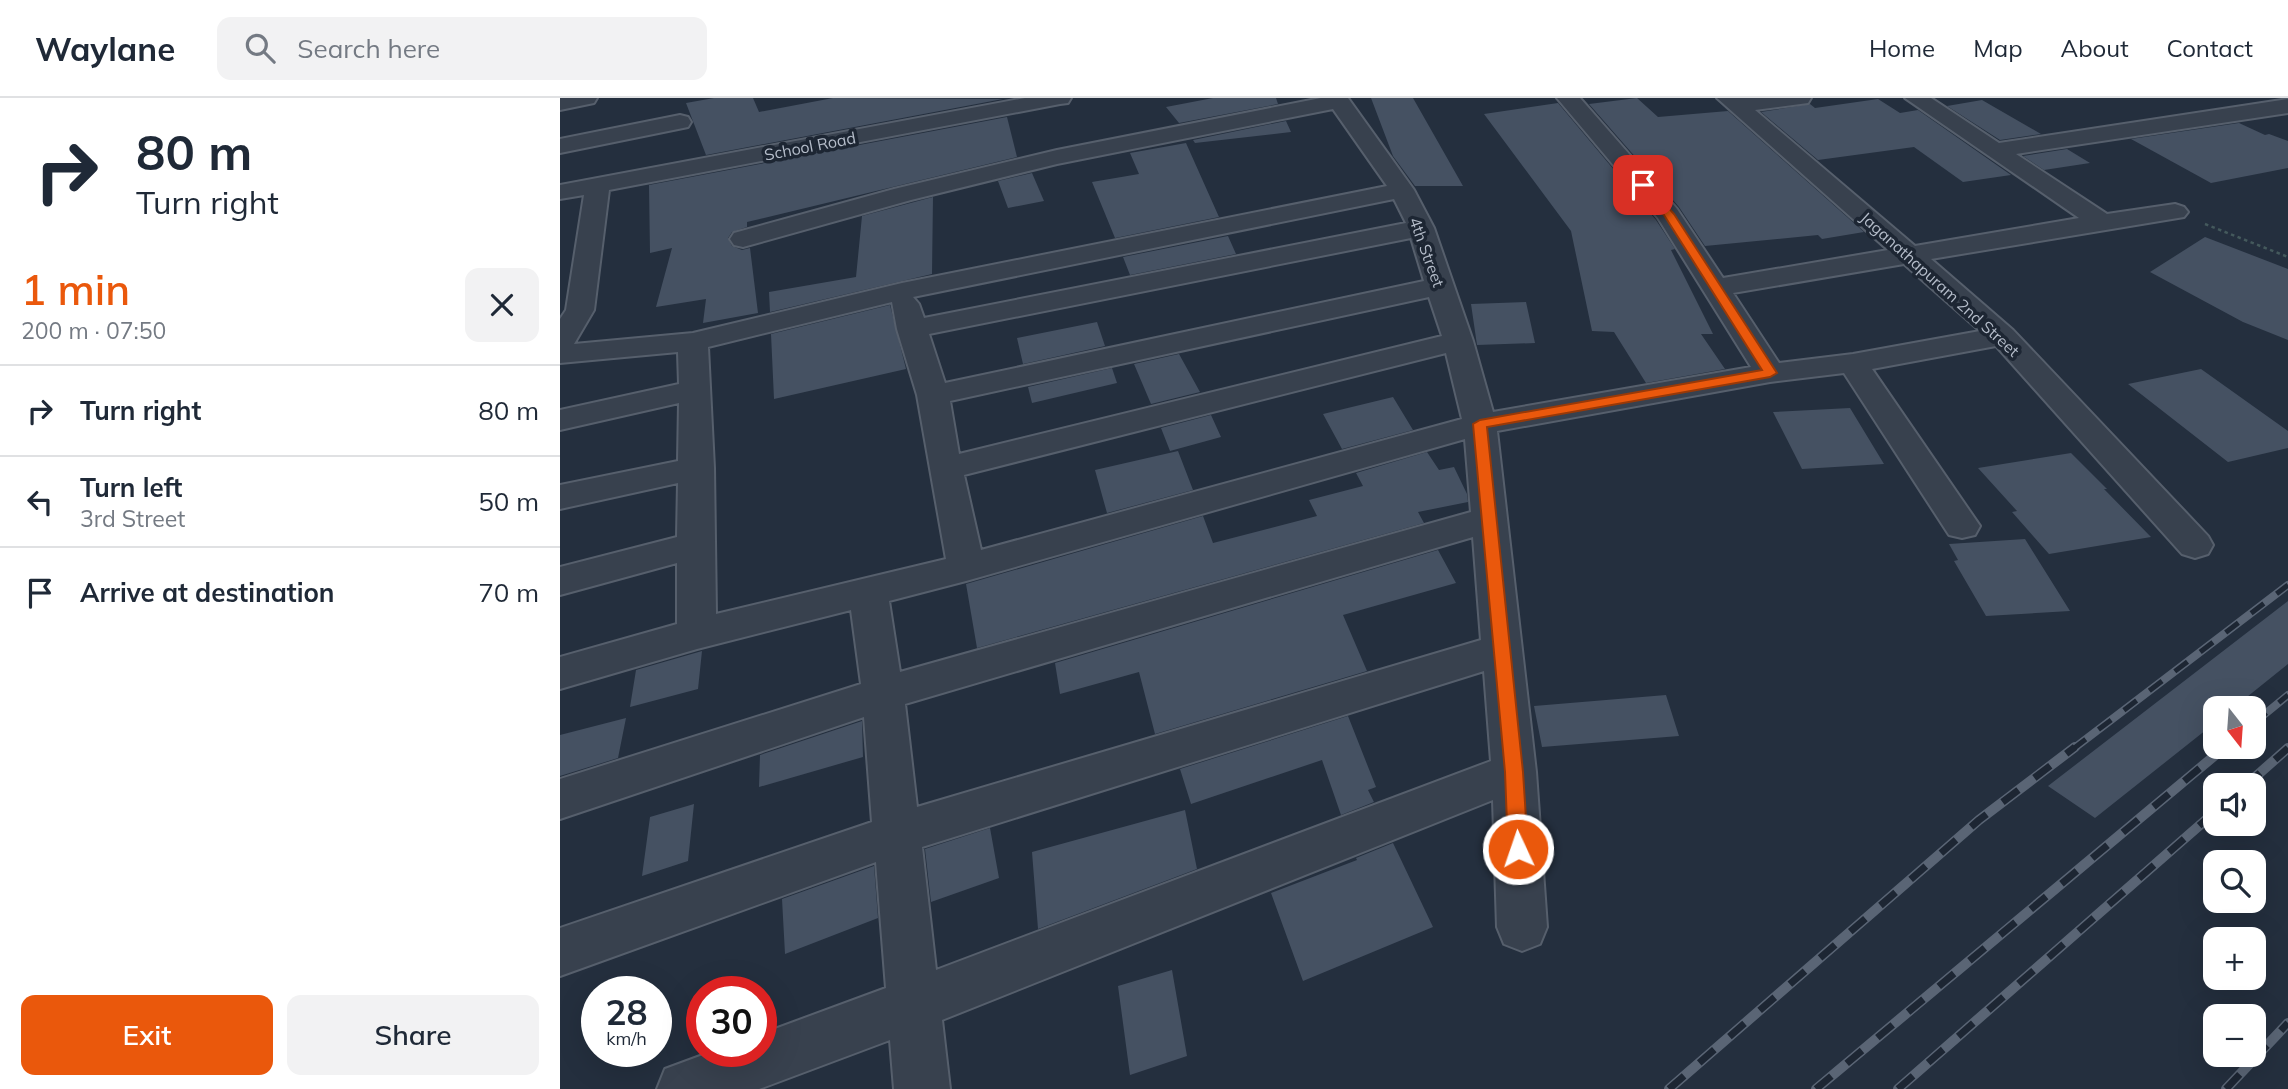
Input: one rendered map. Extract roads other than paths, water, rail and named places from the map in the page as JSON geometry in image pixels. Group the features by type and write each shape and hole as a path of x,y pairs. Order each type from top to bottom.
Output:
{"street":[{"path":"560,103 586,98"},
{"path":"674,98 680,122 698,167"},
{"name":"School Road","path":"560,192 698,167 1022,101 1060,98"},
{"path":"1568,98 1668,214 1770,373"},
{"path":"1733,102 1800,98"},
{"path":"1916,98 2102,222"},
{"path":"743,239 903,194 1057,156 1338,100"},
{"name":"4th Street","path":"1338,100 1402,190 1421,228 1458,341 1480,424 1514,772 1522,926"},
{"name":"Jaganathapuram 2nd Street","path":"1733,102 2003,336 2195,545"},
{"path":"1996,150 2288,106"},
{"path":"560,146 680,122"},
{"path":"560,342 580,310 573,287 590,242 598,184"},
{"path":"560,354 693,342 902,291 1402,190"},
{"path":"1716,288 2175,212"},
{"path":"912,329 1421,228"},
{"path":"560,247 590,242"},
{"path":"933,395 1440,286"},
{"path":"902,291 933,395 966,568"},
{"path":"560,673 697,634 966,568 1480,424 1770,373 1853,363 2003,336"},
{"path":"945,469 1458,341"},
{"path":"693,342 697,468 694,546 697,634"},
{"path":"1853,363 1962,526"},
{"path":"560,420 695,390"},
{"path":"560,497 697,468"},
{"path":"560,799 883,694 1490,519"},
{"path":"560,581 694,546"},
{"path":"868,592 883,694 922,1089"},
{"path":"560,952 897,834 1501,650"},
{"path":"685,1089 915,1004 1514,772"}],"railway":[{"path":"2073,749 2288,585"},
{"path":"2266,713 2288,695"},
{"path":"1669,1089 1979,820 2075,747"},
{"path":"2260,773 2288,748"},
{"path":"1816,1089 2209,760"},
{"path":"1898,1089 2203,822"},
{"path":"2226,1089 2288,1023"}]}
